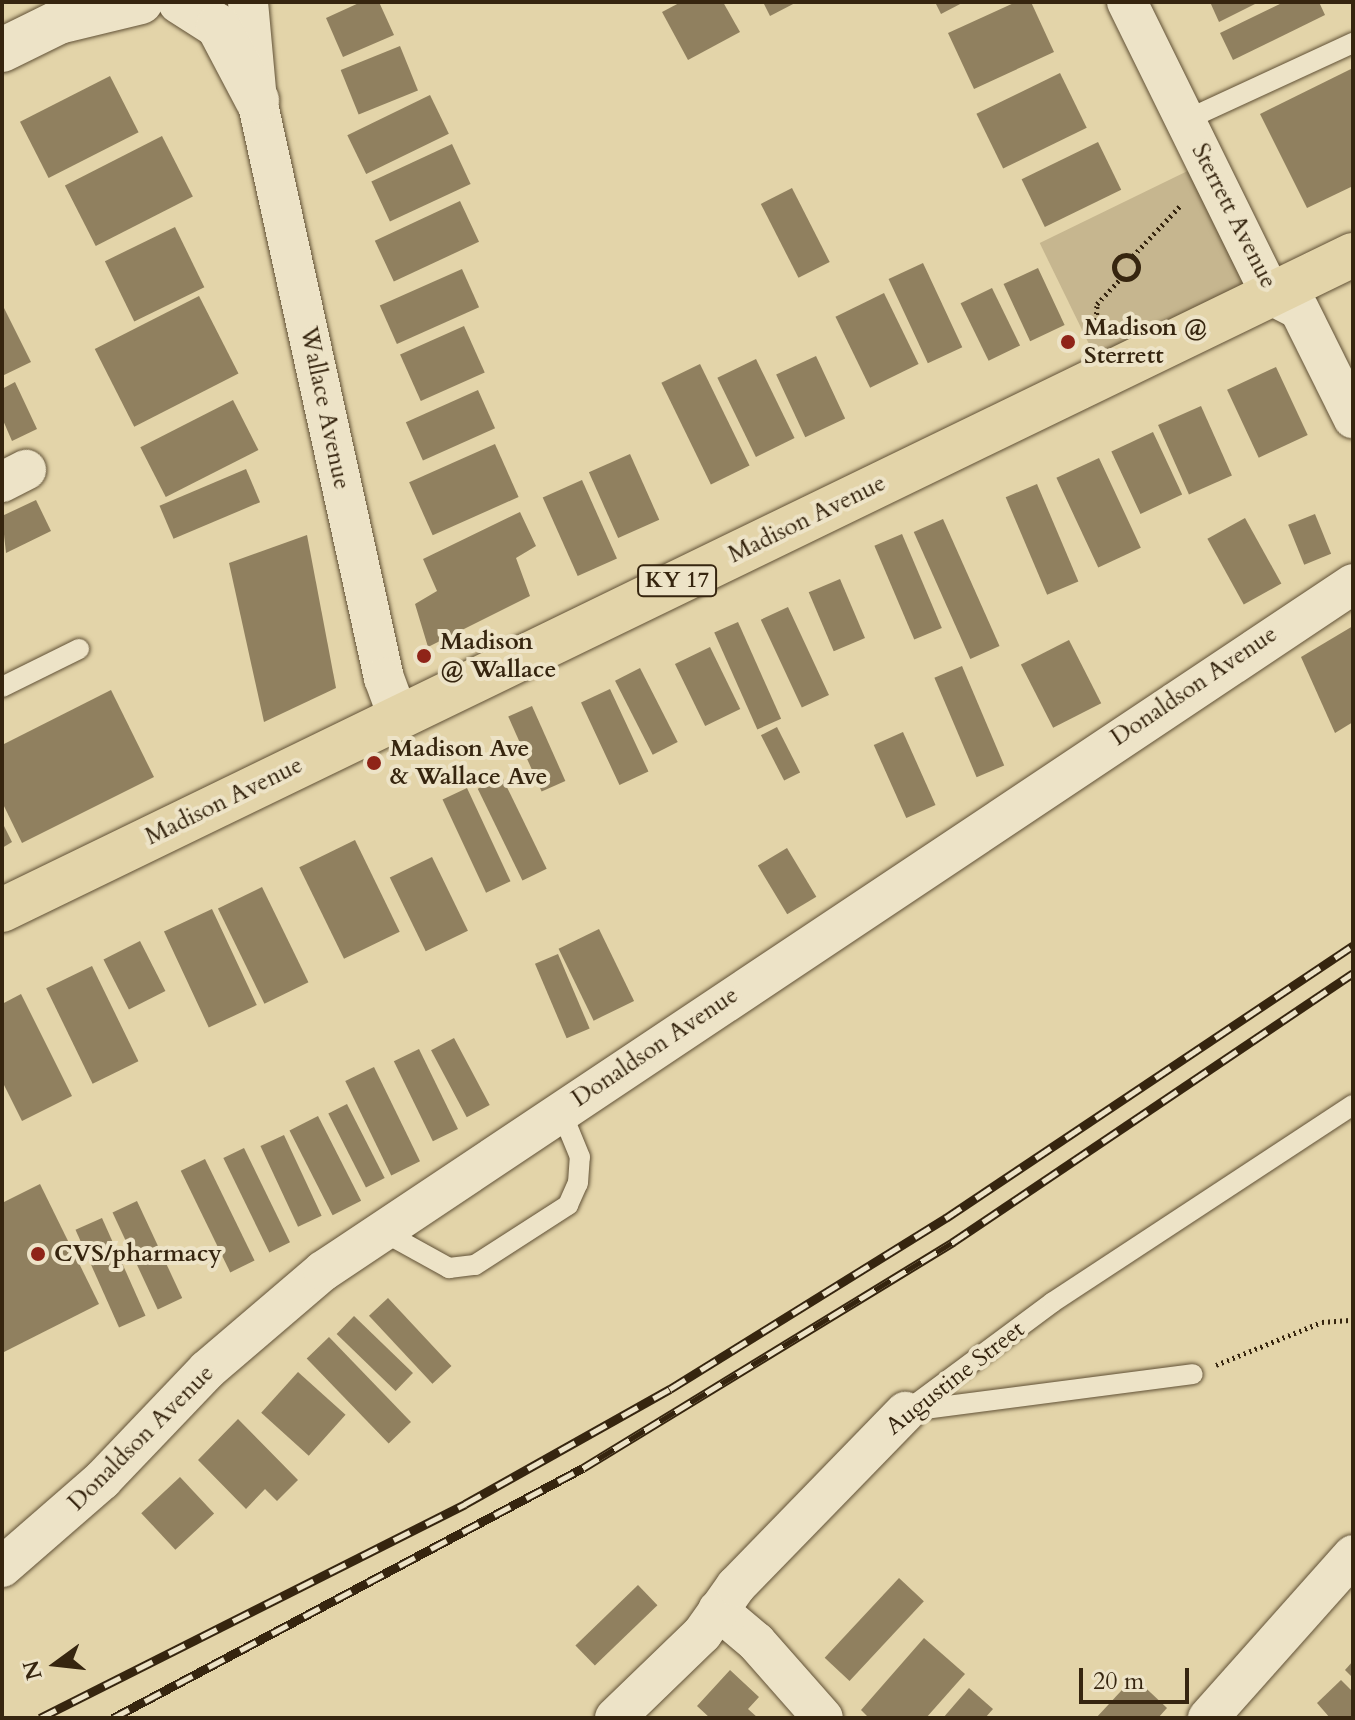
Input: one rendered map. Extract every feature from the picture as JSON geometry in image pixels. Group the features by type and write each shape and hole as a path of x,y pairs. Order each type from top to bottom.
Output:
{"main road":[{"name":"Madison Avenue","path":"2,910 1353,255"}],"street":[{"path":"2,50 75,12 141,2"},
{"path":"180,2 218,26 257,100"},
{"name":"Wallace Avenue","path":"248,2 257,100 384,678 398,716"},
{"name":"Sterrett Avenue","path":"1127,2 1271,295 1299,309 1353,418"},
{"name":"Donaldson Avenue","path":"2,1567 102,1480 207,1370 323,1271 1353,584"},
{"name":"Augustine Street","path":"615,1718 702,1634 718,1610 905,1412"},
{"path":"1208,1718 1353,1555"},
{"path":"718,1610 756,1642 823,1718"}],"lane":[{"path":"1186,120 1353,43"},
{"path":"2,687 79,649"},
{"name":"Augustine Street","path":"905,1412 1053,1302 1353,1105"},
{"path":"382,1231 449,1268 475,1265 568,1205 578,1183 580,1157 561,1111"},
{"path":"905,1412 1193,1374"}],"path":[{"path":"1121,278 1116,261 1133,256 1180,206"},
{"path":"1096,332 1097,304 1121,278 1136,274 1138,262 1133,256"},
{"path":"1193,1374 1322,1322 1353,1320"}],"shaded area":[{"path":"1206,162 1271,295 1105,376 1040,243"}],"building":[{"path":"361,2 379,2 394,35 343,57 326,18"},
{"path":"681,2 723,2 740,32 688,60 662,12"},
{"path":"763,2 797,2 770,16"},
{"path":"935,2 964,2 941,14"},
{"path":"1016,2 1031,2 1054,52 974,89 948,33"},
{"path":"1210,2 1259,2 1219,22"},
{"path":"1284,2 1319,2 1325,15 1233,60 1220,33"},
{"path":"400,46 418,91 359,114 341,70"},
{"path":"1353,68 1353,186 1307,208 1260,114"},
{"path":"1060,73 1087,128 1003,169 976,114"},
{"path":"110,76 139,132 49,178 20,122"},
{"path":"430,95 449,134 366,174 347,135"},
{"path":"162,136 193,197 96,246 65,185"},
{"path":"1098,142 1121,190 1045,227 1022,179"},
{"path":"452,144 471,184 390,221 371,182"},
{"path":"792,188 830,262 798,278 761,204"},
{"path":"460,201 479,242 394,282 375,241"},
{"path":"175,227 204,287 134,321 105,261"},
{"path":"923,263 962,347 928,363 889,279"},
{"path":"1038,268 1065,325 1030,341 1004,284"},
{"path":"462,269 479,307 397,344 380,306"},
{"path":"992,288 1020,346 989,361 961,303"},
{"path":"884,293 919,364 870,388 835,317"},
{"path":"199,296 238,374 134,427 95,349"},
{"path":"2,304 31,362 2,376"},
{"path":"464,326 485,373 421,401 400,354"},
{"path":"816,356 845,419 805,437 776,375"},
{"path":"756,359 795,438 756,457 717,378"},
{"path":"700,364 750,466 711,484 661,383"},
{"path":"1276,367 1308,435 1259,458 1227,390"},
{"path":"15,382 37,429 12,441 2,418 2,389"},
{"path":"478,390 495,428 423,461 406,422"},
{"path":"233,400 258,450 166,497 140,447"},
{"path":"1201,406 1232,475 1189,495 1158,425"},
{"path":"1153,432 1182,495 1140,514 1111,451"},
{"path":"495,444 519,497 433,535 409,482"},
{"path":"630,454 659,520 618,538 589,472"},
{"path":"1099,458 1141,548 1098,568 1056,478"},
{"path":"246,469 260,502 174,539 159,506"},
{"path":"582,480 617,559 578,576 543,497"},
{"path":"1037,484 1078,582 1047,595 1006,497"},
{"path":"36,500 51,531 6,553 2,516"},
{"path":"520,512 536,546 516,558 530,596 428,647 415,604 437,591 423,559"},
{"path":"1315,514 1331,554 1304,565 1288,525"},
{"path":"1245,518 1281,584 1244,604 1207,539"},
{"path":"943,519 1000,646 970,659 914,532"},
{"path":"902,534 942,628 914,640 874,546"},
{"path":"307,535 336,688 264,722 229,563"},
{"path":"840,579 865,638 834,651 809,592"},
{"path":"788,607 829,695 802,708 761,620"},
{"path":"738,622 781,719 757,729 714,633"},
{"path":"1353,626 1353,722 1335,733 1301,657"},
{"path":"1069,640 1101,703 1053,728 1021,665"},
{"path":"710,647 740,709 705,726 675,664"},
{"path":"962,666 1004,765 977,777 934,678"},
{"path":"640,668 678,742 653,755 615,681"},
{"path":"610,689 648,771 619,785 581,703"},
{"path":"111,690 154,777 22,843 2,802 2,745"},
{"path":"532,706 565,781 542,791 508,717"},
{"path":"777,727 800,772 784,781 761,735"},
{"path":"903,732 936,805 906,818 874,745"},
{"path":"502,777 547,869 522,881 478,789"},
{"path":"467,788 511,881 486,893 443,799"},
{"path":"2,822 12,842 2,848"},
{"path":"355,840 400,932 344,959 299,867"},
{"path":"787,848 816,897 787,914 758,866"},
{"path":"432,857 468,931 426,951 390,878"},
{"path":"262,887 308,982 264,1004 218,908"},
{"path":"212,909 257,1005 209,1027 164,931"},
{"path":"599,929 634,1001 594,1021 559,949"},
{"path":"140,941 165,991 129,1010 103,960"},
{"path":"558,954 590,1029 567,1038 535,964"},
{"path":"92,966 138,1061 93,1084 46,988"},
{"path":"21,994 72,1096 22,1121 2,1081 2,1004"},
{"path":"454,1038 490,1105 467,1117 431,1050"},
{"path":"419,1049 458,1129 433,1141 394,1061"},
{"path":"374,1067 420,1161 391,1175 345,1081"},
{"path":"347,1104 385,1178 366,1187 328,1114"},
{"path":"318,1116 361,1201 333,1215 289,1131"},
{"path":"284,1135 322,1216 298,1227 260,1146"},
{"path":"244,1148 290,1242 269,1252 223,1158"},
{"path":"205,1159 255,1261 230,1272 181,1171"},
{"name":"CVS/pharmacy","path":"40,1184 99,1304 2,1353 2,1203"},
{"path":"137,1201 182,1298 158,1309 113,1212"},
{"path":"102,1218 146,1316 119,1328 76,1230"},
{"path":"388,1298 451,1366 432,1384 369,1316"},
{"path":"354,1316 413,1373 396,1391 337,1334"},
{"path":"329,1337 411,1422 389,1443 307,1359"},
{"path":"298,1372 346,1415 309,1456 261,1413"},
{"path":"238,1419 298,1480 277,1501 265,1489 246,1509 198,1460"},
{"path":"180,1477 214,1514 175,1550 141,1513"},
{"path":"899,1578 924,1601 850,1681 825,1658"},
{"path":"638,1585 657,1605 595,1666 575,1645"},
{"path":"924,1638 965,1674 926,1718 869,1718 861,1710"},
{"path":"1353,1661 1353,1678 1345,1670"},
{"path":"730,1670 759,1697 748,1709 758,1718 710,1718 697,1706"},
{"path":"1134,1677 1167,1708 1158,1718 1096,1718"},
{"path":"1341,1680 1353,1692 1353,1718 1330,1718 1317,1703"},
{"path":"969,1688 993,1709 985,1718 943,1718"}],"railway":[{"path":"40,1718 465,1504 670,1389 946,1218 1353,946"},
{"path":"113,1718 583,1468 953,1242 1353,973"}],"place":[{"name":"Madison @ Sterrett","path":"1068,342"},
{"name":"Madison @ Wallace","path":"424,656"},
{"name":"Madison Ave & Wallace Ave","path":"374,763"},
{"name":"CVS/pharmacy","path":"38,1254"}]}
